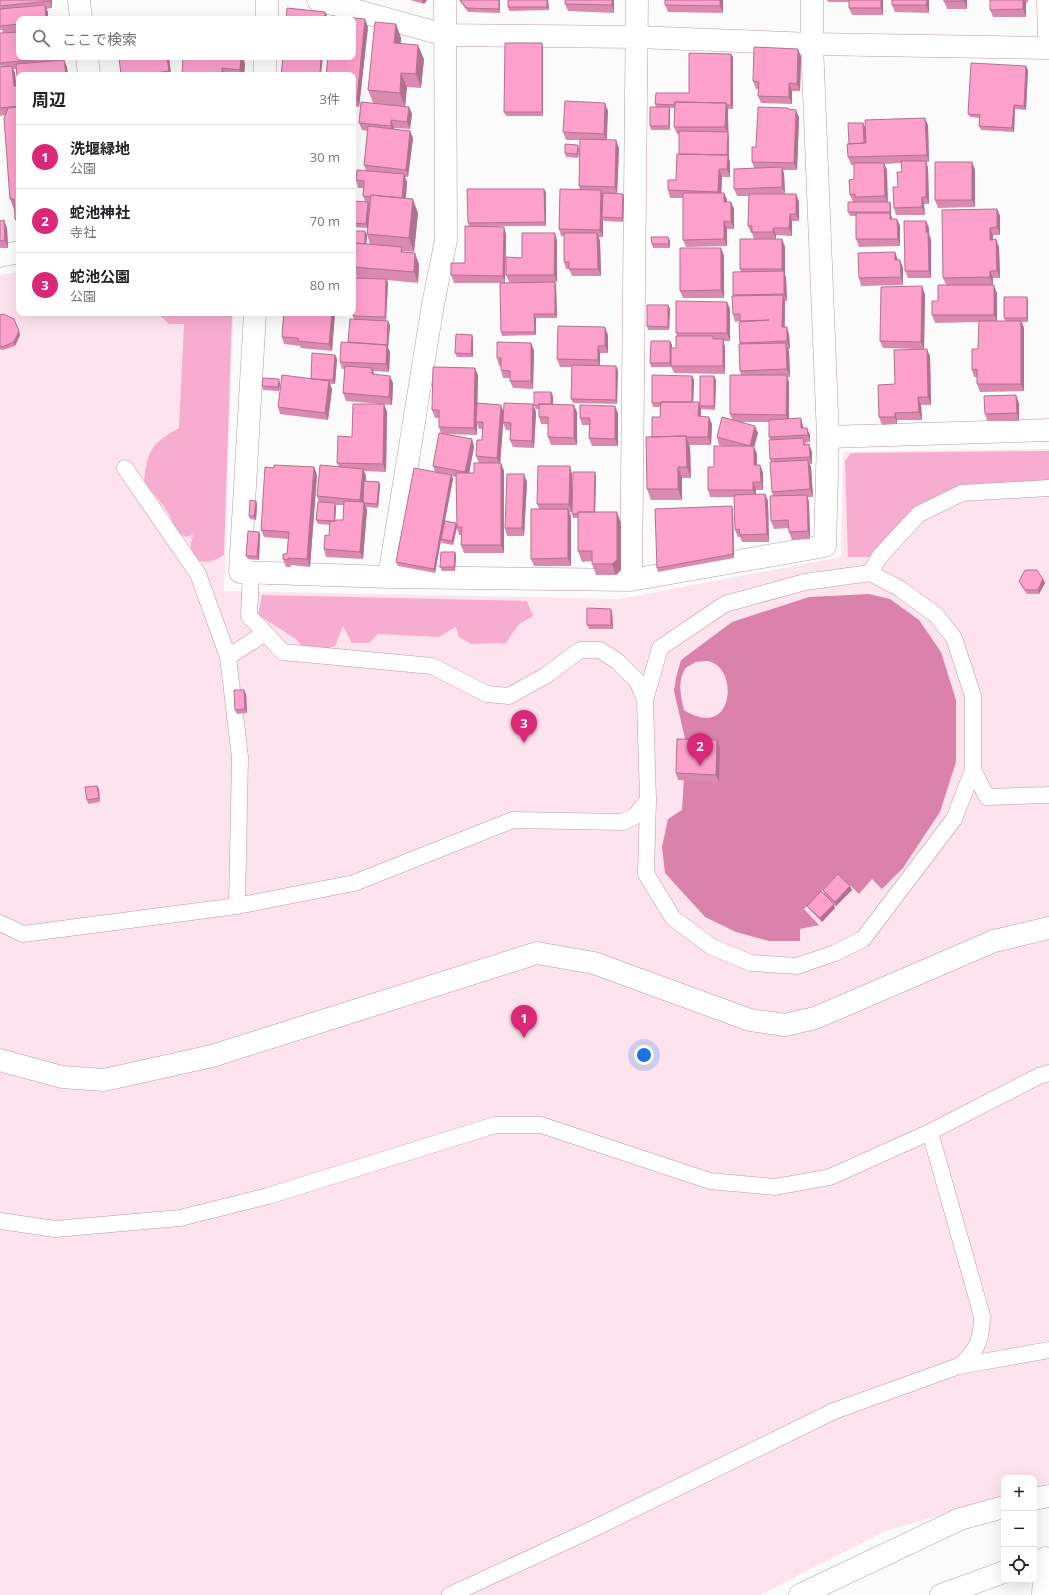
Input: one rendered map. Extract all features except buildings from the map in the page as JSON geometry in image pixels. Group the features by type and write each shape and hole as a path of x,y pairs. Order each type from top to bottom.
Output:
{"street":[{"path":"79,0 81,16"},
{"path":"267,0 267,16"},
{"path":"318,0 445,35 637,37 812,44 1049,48"},
{"path":"389,577 433,304 446,240 445,0"},
{"path":"631,580 637,0"},
{"path":"255,316 240,572 389,577 631,580 825,546 828,437 812,44 812,0"},
{"path":"1048,0 1049,43"},
{"path":"87,60 89,72"},
{"path":"265,60 265,72"},
{"path":"0,256 16,253"},
{"path":"828,437 1049,430"},
{"path":"0,1060 62,1077 104,1080 212,1056 537,953 594,963 750,1020 785,1025 815,1018 994,941 1049,928"},
{"path":"1037,1498 1049,1496"},
{"path":"800,1595 960,1519 1001,1508"},
{"path":"1043,1559 1043,1595"},
{"path":"941,1595 1001,1573"}],"lane":[{"path":"125,468 198,574 228,657 240,758 237,906"},
{"path":"870,573 880,556 919,514 962,492 1049,488"},
{"path":"251,573 249,616 283,652 432,666 487,694 509,696 545,676 580,650 600,650 618,661 637,681 645,700"},
{"path":"870,573 899,588 936,615 954,638 973,696 974,770 954,819 863,939 835,953 797,966 752,963 712,947 673,918 646,874 648,800 645,700 660,648 725,604 805,582 870,573"},
{"path":"228,657 265,633"},
{"path":"974,770 987,797 1049,795"},
{"path":"0,923 23,934 237,906 354,883 513,820 623,822 635,816 648,800"},
{"path":"0,1221 55,1229 180,1218 268,1196 495,1125 541,1125 710,1182 775,1188 830,1177 930,1132 1039,1076 1049,1073"},
{"path":"930,1132 982,1316 982,1332 978,1346 970,1357 958,1366"},
{"path":"450,1595 595,1528 834,1411 958,1366 1049,1350"}],"shaded area":[{"path":"16,272 16,316 233,316 224,591 619,599 841,557 843,452 1049,449 1049,1484 1037,1486 1037,1475 1001,1475 1001,1497 883,1532 760,1595 0,1595 0,275"},
{"path":"160,316 232,316 224,555 220,558 204,562 199,561 193,554 191,542 193,535 186,537 176,532 167,511 159,499 144,483 147,463 152,449 162,439 179,428 184,324 169,324"},
{"path":"1049,451 1049,482 964,487 871,557 848,557 845,461 851,453"},
{"path":"869,594 890,599 919,620 941,652 956,700 956,762 940,812 903,868 882,889 872,879 859,894 838,874 804,909 819,925 800,929 800,941 769,941 736,932 705,917 665,873 662,847 668,819 682,810 686,743 674,691 681,660 732,622 809,597","holes":["696,662 711,662 720,668 725,678 728,689 726,701 721,711 713,717 700,717 684,710 680,690 681,679 686,668"]},
{"path":"262,595 527,601 533,616 518,625 506,643 471,644 459,637 456,627 439,637 378,634 369,643 352,643 343,626 335,646 326,649 302,647 296,639 258,615"}],"place":[{"name":"蛇池公園","path":"524,743"},
{"name":"蛇池神社","path":"700,766"},
{"name":"洗堰緑地","path":"524,1038"}]}
